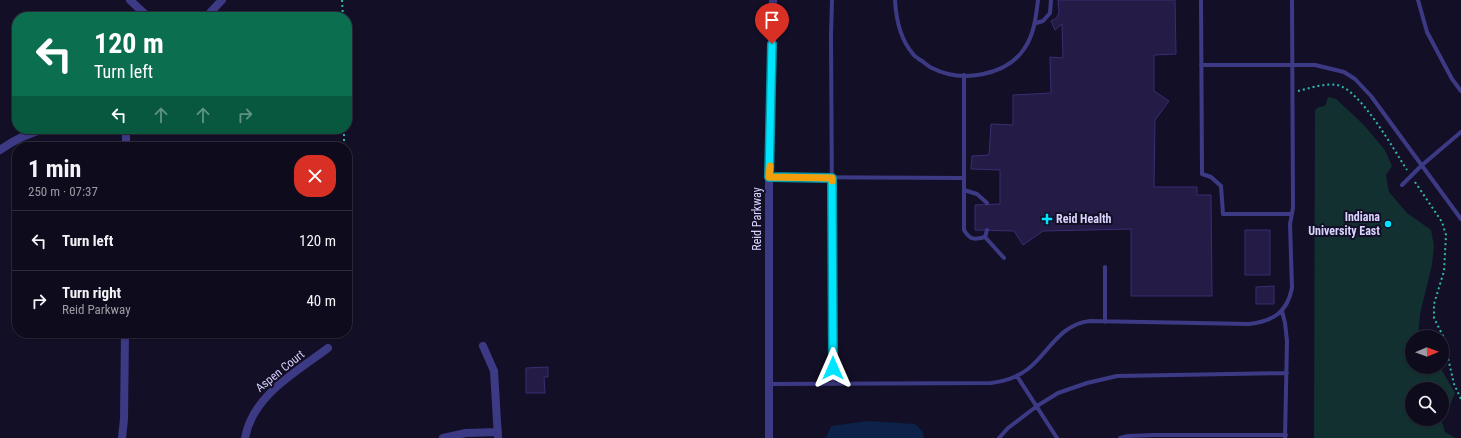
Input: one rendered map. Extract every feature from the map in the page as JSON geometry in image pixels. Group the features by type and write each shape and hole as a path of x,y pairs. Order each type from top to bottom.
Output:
{"street":[{"path":"130,0 143,12"},
{"path":"211,12 222,0"},
{"name":"Reid Parkway","path":"769,438 769,177 773,0"},
{"path":"12,142 27,134"},
{"path":"0,150 12,142"},
{"path":"122,438 124,419 125,338"},
{"path":"443,438 466,433 498,435 494,371 483,346"},
{"name":"Aspen Court","path":"245,438 251,417 259,404 268,394 328,348"}],"lane":[{"path":"832,0 833,383"},
{"path":"894,0 896,16 902,37 913,54 932,68 950,74 964,75 991,72 1011,64 1025,49 1036,23 1038,0"},
{"path":"1036,23 1043,20 1050,12 1051,0"},
{"path":"1200,0 1202,174 1210,177 1221,186 1223,214 1292,214"},
{"path":"768,384 991,383 1005,381 1017,376 1029,368 1061,335 1070,327 1080,322 1249,324 1271,319 1282,311 1290,298 1292,288 1290,224 1294,208 1292,0"},
{"path":"1418,0 1427,32 1452,79 1461,91"},
{"path":"1201,64 1314,65 1344,72 1355,79 1370,96 1461,219"},
{"path":"964,75 964,230 968,237 976,239 985,237"},
{"path":"1402,185 1421,166 1461,132"},
{"path":"769,177 964,178"},
{"path":"964,190 977,194 987,204"},
{"path":"985,237 988,230"},
{"path":"985,237 1004,258"},
{"path":"1105,267 1105,322"},
{"path":"1120,438 1128,436 1155,435 1286,436 1287,341 1282,311"},
{"path":"999,438 1008,428 1037,406 1065,391 1087,383 1116,376 1287,373"},
{"path":"1017,376 1057,438"}],"path":[{"path":"342,0 342,12"},
{"path":"1293,93 1329,85 1339,85 1348,90 1363,104 1442,222 1446,235 1444,271 1434,304 1434,318 1443,336 1454,384 1461,398"}],"green space":[{"path":"1328,97 1336,99 1363,124 1385,150 1392,166 1386,175 1389,192 1407,213 1431,230 1434,245 1432,265 1420,314 1419,330 1405,330 1405,374 1444,374 1449,382 1405,382 1405,426 1443,426 1445,432 1455,438 1314,438 1315,110 1319,107 1325,106"},
{"path":"1449,383 1455,393 1449,405"}],"water":[{"path":"868,421 915,424 923,432 924,438 826,438 831,426"}],"building":[{"path":"1058,0 1175,0 1176,54 1154,55 1154,91 1169,101 1155,120 1154,187 1197,187 1197,195 1211,195 1212,296 1131,296 1131,229 1043,231 1023,245 1014,231 975,230 975,205 1000,204 1000,170 971,169 972,156 989,155 991,124 1013,125 1013,95 1051,93 1050,57 1063,58 1062,24 1055,30 1051,21 1057,18 1059,12"},
{"path":"1245,230 1270,230 1270,275 1245,275"},
{"path":"1274,286 1274,304 1256,304 1256,287"},
{"path":"548,367 548,377 544,377 545,393 526,393 526,368"}],"slow traffic":[{"path":"770,166 769,177 832,178 832,181"}],"place":[{"name":"Reid Health","path":"1047,219"},
{"name":"Indiana University East","path":"1388,224"}],"route":[{"path":"772,44 769,177 832,178 833,368"}]}
